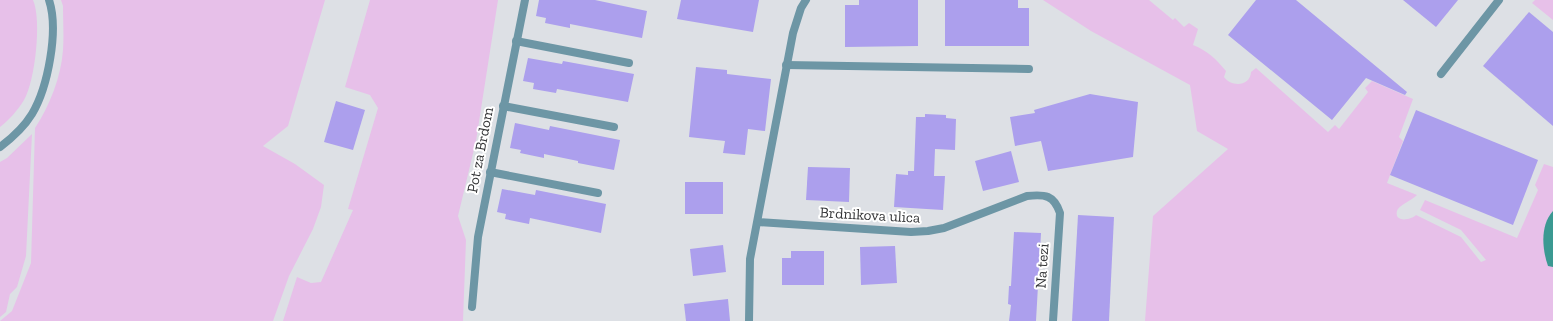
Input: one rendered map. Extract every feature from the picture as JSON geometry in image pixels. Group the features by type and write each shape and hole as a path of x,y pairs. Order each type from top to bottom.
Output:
{"street":[{"path":"0,147 22,128 32,114 40,98 50,61 53,21 50,0"},
{"name":"Pot za Brdom","path":"472,307 478,237 525,0"},
{"path":"749,321 750,259 786,65 793,33 801,8 806,0"},
{"path":"1441,74 1499,0"},
{"path":"516,41 629,63"},
{"path":"786,65 1030,69"},
{"path":"503,106 614,127"},
{"path":"490,172 598,193"},
{"name":"Brdnikova ulica","path":"758,222 911,232 928,231 944,228 1027,196 1037,195 1046,196 1053,199 1060,213"},
{"name":"Na tezi","path":"1052,321 1060,213"}],"shaded area":[{"path":"0,0 33,0 36,9 37,35 34,65 28,91 19,107 0,127"},
{"path":"61,0 325,0 288,126 263,146 295,164 324,185 321,207 313,229 289,276 273,321 0,321 12,311 31,263 35,128 50,100 60,70 63,50 63,6"},
{"path":"370,0 498,0 476,141 458,216 466,240 463,321 283,321 297,277 311,283 321,282 353,210 348,209 378,108 370,95 345,87"},
{"path":"1043,0 1149,0 1173,20 1175,18 1184,27 1189,23 1198,29 1193,45 1207,53 1219,63 1226,71 1224,77 1231,83 1244,83 1250,77 1251,72 1256,68 1328,132 1335,125 1339,129 1368,92 1365,88 1372,81 1413,99 1399,137 1403,141 1387,183 1417,195 1398,209 1397,215 1400,219 1407,219 1416,215 1461,237 1481,262 1486,260 1461,230 1420,210 1425,200 1517,238 1538,190 1535,185 1544,164 1553,167 1553,321 1145,321 1153,216 1228,149 1197,131 1190,85 1091,31"},
{"path":"1535,0 1553,0 1553,20 1532,3"},
{"path":"32,134 26,256 17,287 10,294 6,312 0,317 0,162 7,158"},
{"path":"1553,211 1553,267 1548,266 1544,252 1543,237 1546,223"}],"building":[{"path":"539,0 595,0 647,11 642,38 570,24 570,28 545,23 546,18 536,16"},
{"path":"681,0 759,0 753,32 677,19"},
{"path":"859,0 918,0 918,46 845,47 845,5 859,5"},
{"path":"945,0 1018,0 1018,8 1029,8 1029,46 945,46"},
{"path":"1256,0 1296,0 1407,92 1405,95 1366,78 1332,120 1228,35"},
{"path":"1403,0 1458,0 1436,27"},
{"path":"1529,12 1553,32 1553,126 1483,66"},
{"path":"528,58 562,64 563,61 634,74 628,102 557,89 556,93 533,89 534,83 523,81"},
{"path":"696,67 727,70 727,74 771,79 765,131 748,129 745,155 723,153 725,141 689,137"},
{"path":"1090,94 1138,102 1133,157 1048,171 1041,141 1015,146 1010,117 1035,113 1034,110"},
{"path":"336,101 365,110 353,150 324,142"},
{"path":"1416,110 1538,160 1513,225 1390,175"},
{"path":"925,114 946,115 946,118 956,119 955,150 935,149 934,176 945,176 943,210 894,207 896,174 908,175 908,171 914,171 916,117 925,117"},
{"path":"515,123 549,130 550,126 620,140 614,170 544,154 544,158 520,153 521,150 510,148"},
{"path":"1011,151 1019,182 983,191 975,161"},
{"path":"808,167 850,168 849,202 806,200"},
{"path":"685,182 723,182 723,214 685,214"},
{"path":"502,189 535,195 536,190 606,204 601,233 530,218 529,224 505,219 506,214 497,212"},
{"path":"1078,215 1114,217 1109,321 1072,321"},
{"path":"1014,232 1041,233 1036,321 1009,321 1011,305 1008,304 1009,286 1011,286"},
{"path":"723,245 726,272 693,276 690,249"},
{"path":"895,246 897,283 861,285 860,247"},
{"path":"791,251 824,251 824,285 782,285 782,258 791,258"},
{"path":"728,299 730,321 686,321 684,304"}]}
